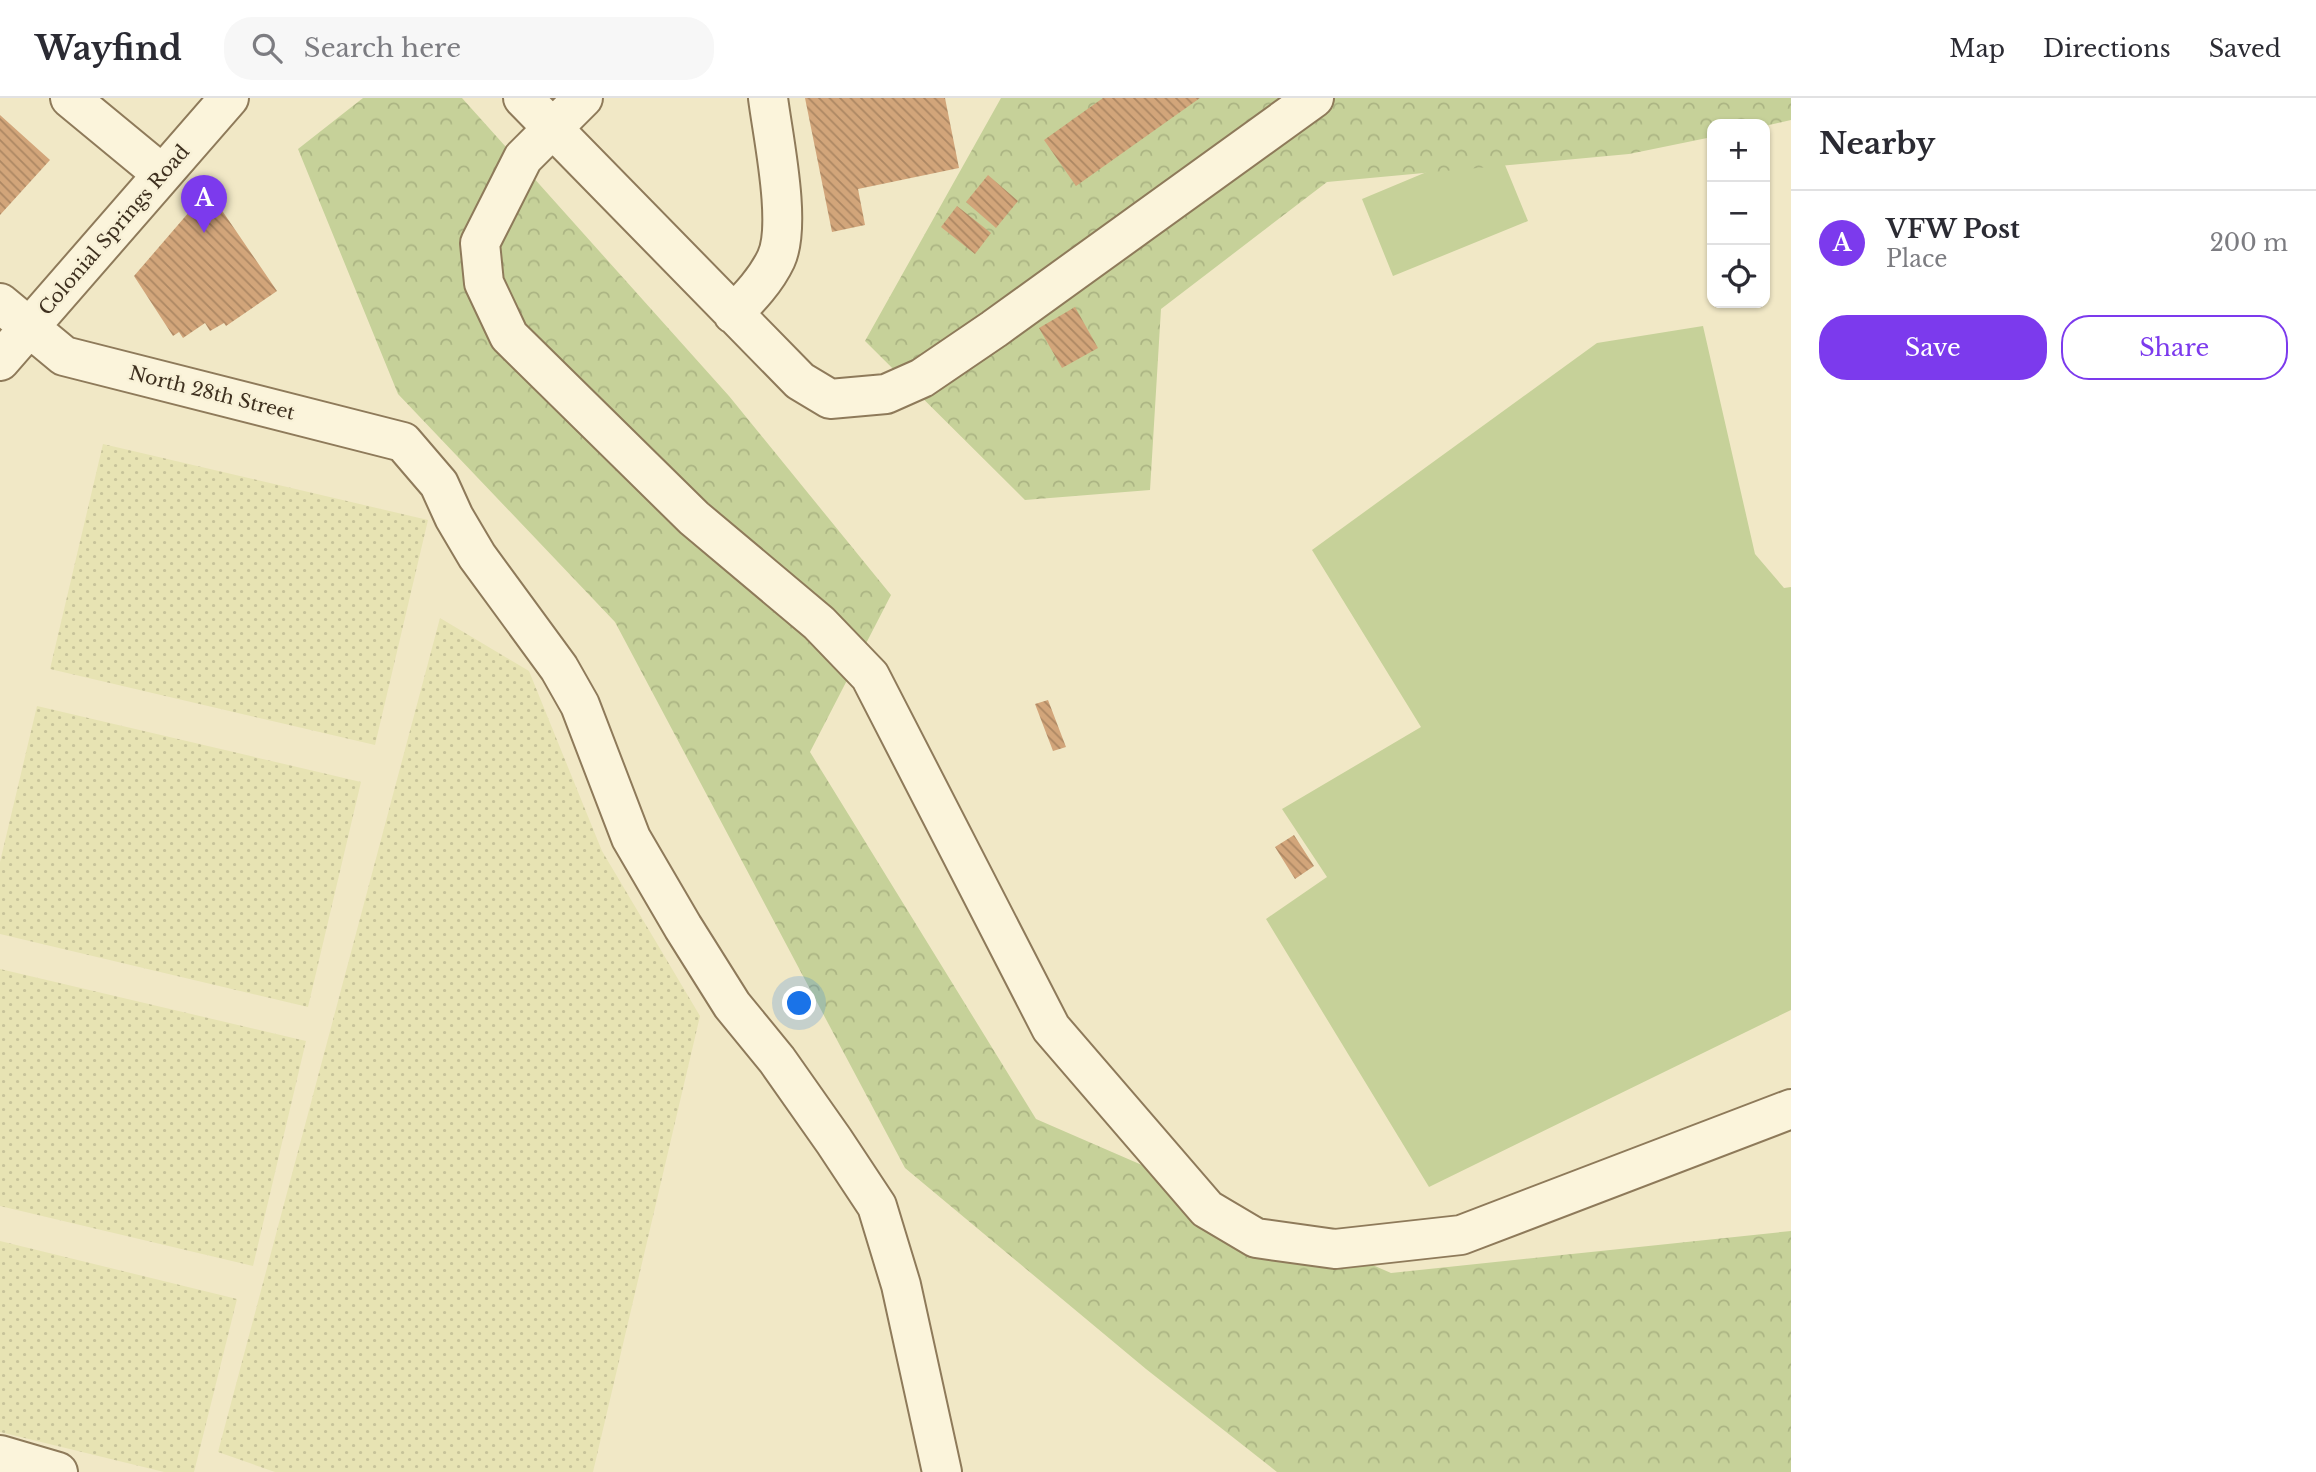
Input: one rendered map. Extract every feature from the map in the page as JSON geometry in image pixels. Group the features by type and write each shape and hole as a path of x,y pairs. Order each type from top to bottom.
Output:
{"street":[{"name":"Colonial Springs Road","path":"0,361 229,98"},
{"path":"523,98 800,380 830,399 886,394 922,378 958,355 1314,98"},
{"path":"583,98 523,158 480,243 484,283 509,336 694,518 819,623 870,676 1051,1028 1207,1209 1256,1238 1335,1250 1461,1235 1791,1109"},
{"path":"733,314 758,289 778,257 784,216 768,98"},
{"path":"89,102 162,174"},
{"name":"North 28th Street","path":"0,303 64,356 403,442 439,484 454,517 477,556 559,668 580,705 631,838 683,927 732,1005 777,1060 877,1206 901,1285 942,1472"},
{"path":"0,1455 58,1472"}],"shaded area":[{"path":"103,444 428,520 375,745 50,669"},
{"path":"440,618 529,671 602,851 700,1016 593,1472 275,1472 218,1452"},
{"path":"37,706 361,782 308,1007 0,934 0,862"},
{"path":"0,969 306,1041 253,1266 0,1206"},
{"path":"0,1241 237,1299 194,1472 164,1472 0,1432"}],"green space":[{"path":"363,98 462,98 729,396 891,595 810,752 1036,1119 1391,1273 1791,1231 1791,1472 1277,1472 1146,1369 905,1168 615,622 398,394 298,149"},
{"path":"1001,98 1791,98 1791,120 1770,125 1770,119 1707,119 1707,138 1629,154 1327,182 1161,309 1150,490 1025,500 865,341"},
{"path":"1496,143 1528,221 1393,276 1362,199"},
{"path":"1703,326 1755,554 1784,588 1791,587 1791,1010 1429,1187 1266,919 1327,877 1282,809 1421,727 1312,550 1597,343"}],"building":[{"path":"805,98 945,98 959,168 858,189 865,225 832,232"},
{"path":"1103,98 1200,98 1076,186 1044,140"},
{"path":"0,115 50,160 0,215"},
{"path":"988,175 1018,201 996,228 966,202"},
{"path":"208,190 277,291 226,326 224,323 210,331 205,323 183,338 179,332 173,336 134,276"},
{"path":"957,206 991,233 975,254 941,227"},
{"path":"1075,307 1098,348 1062,368 1039,328"},
{"path":"1048,700 1066,747 1053,751 1035,704"},
{"path":"1294,835 1314,866 1295,879 1275,847"}],"place":[{"name":"VFW Post","path":"204,233"}]}
